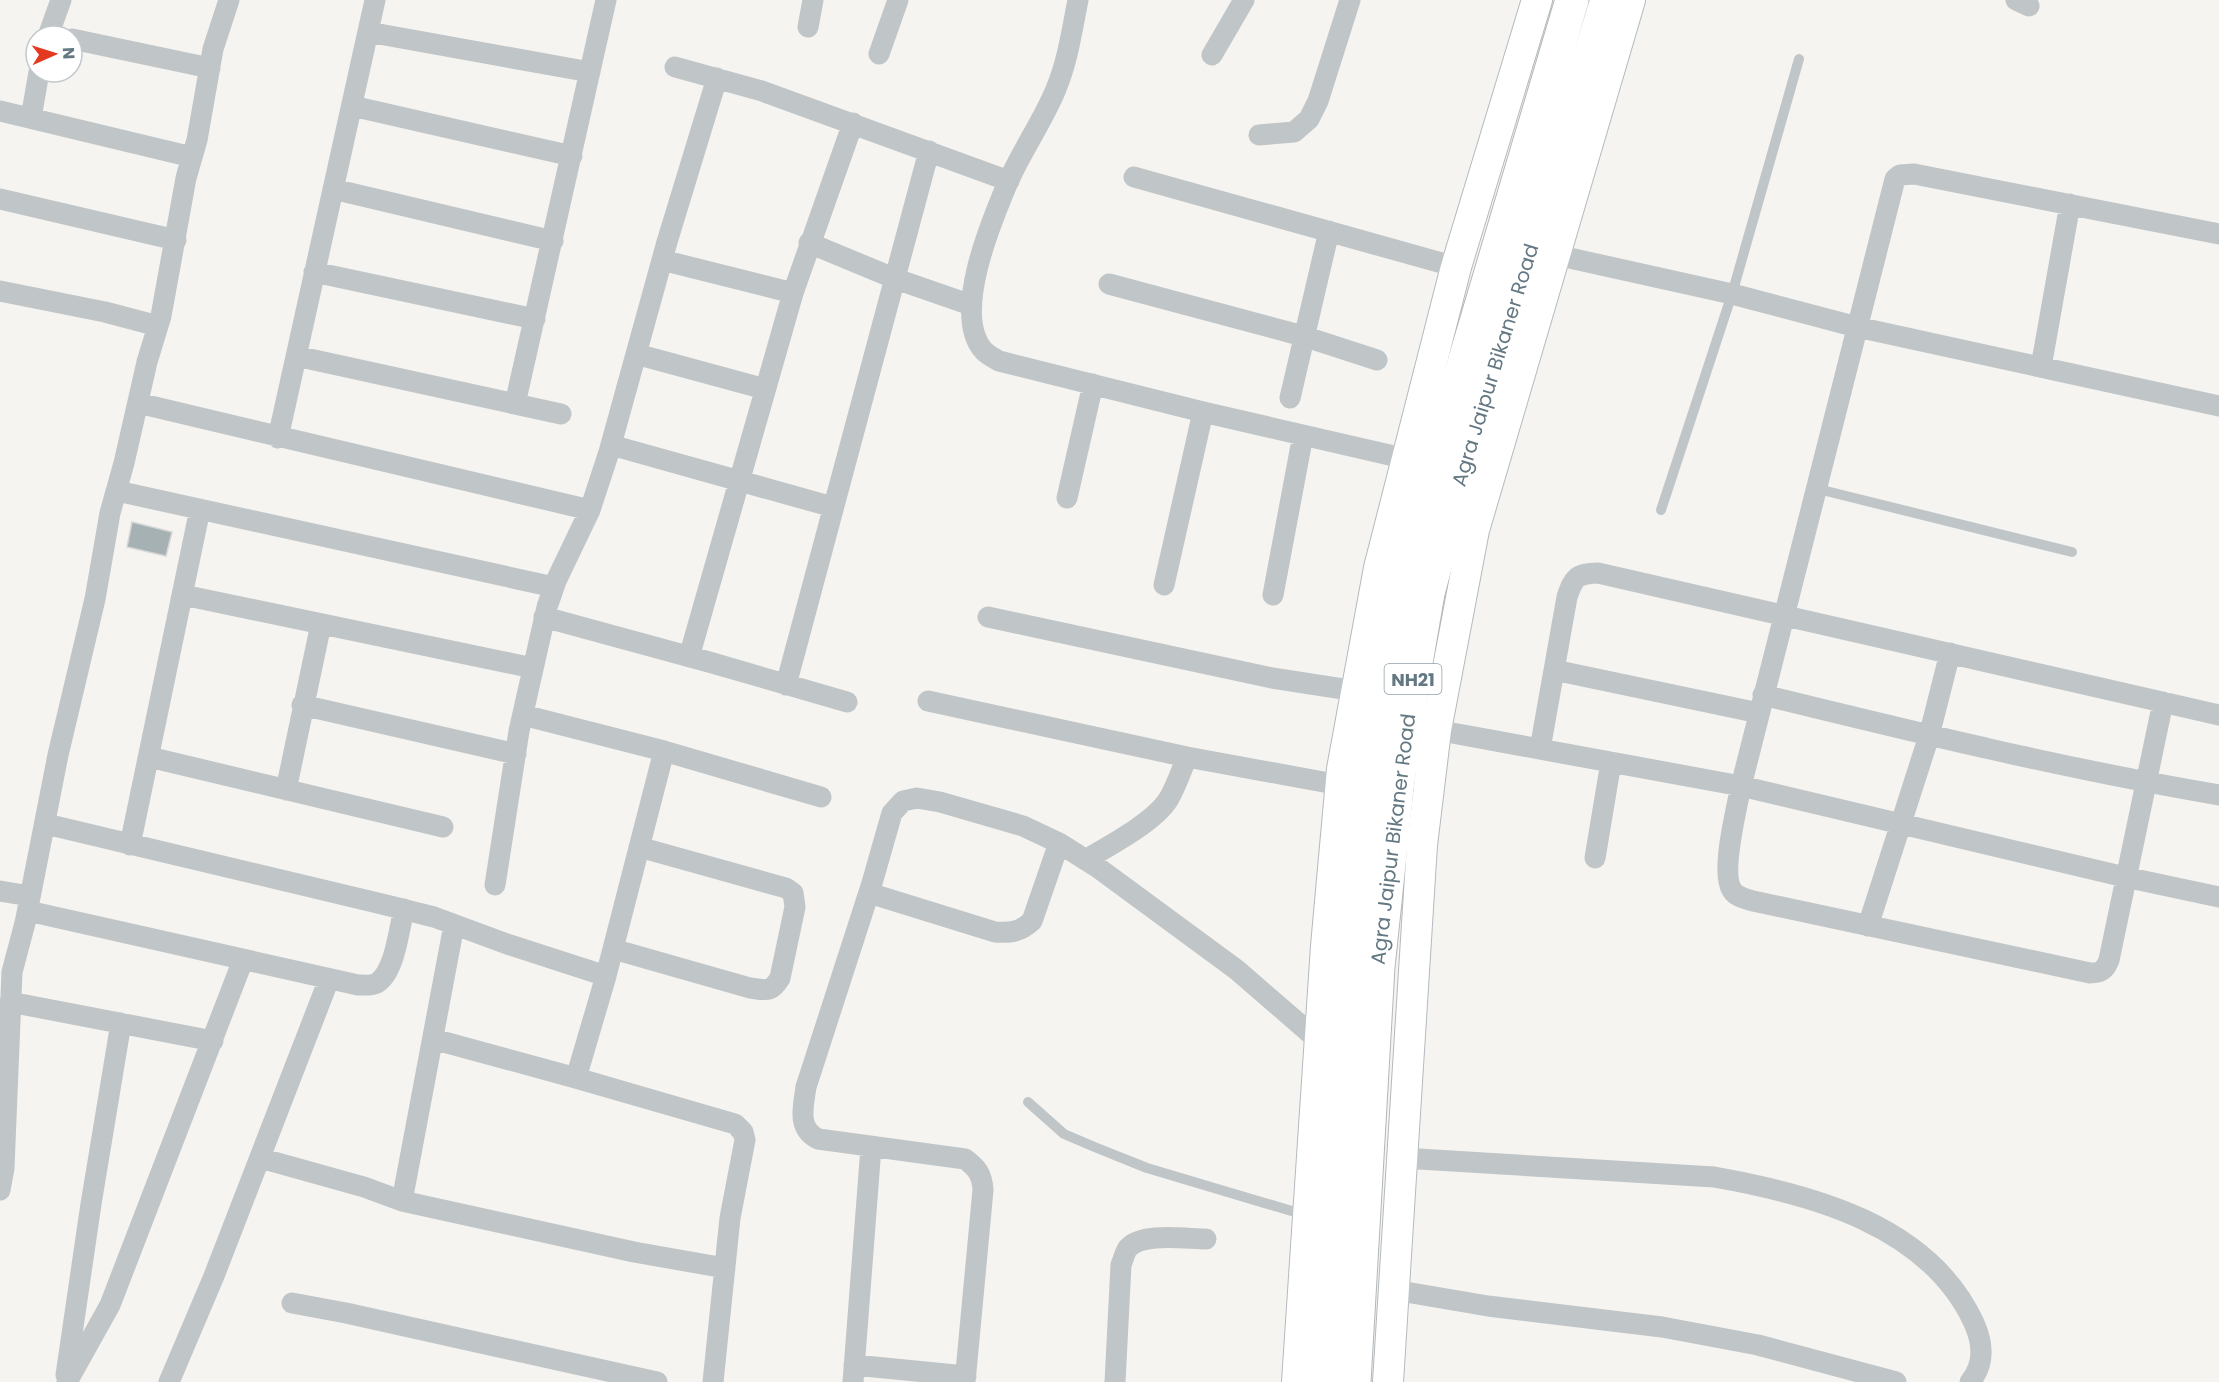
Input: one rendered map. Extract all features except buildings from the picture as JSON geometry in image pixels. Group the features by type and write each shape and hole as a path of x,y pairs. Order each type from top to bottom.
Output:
{"highway":[{"name":"Agra Jaipur Bikaner Road","path":"1326,1382 1350,972 1369,781 1386,670 1403,582 1425,494 1570,8"},
{"name":"Agra Jaipur Bikaner Road","path":"1354,1382 1378,967 1398,788 1428,593 1450,510 1563,184 1603,13"}],"street":[{"path":"56,24 61,0"},
{"path":"0,1190 12,972 29,904 58,756 73,700 84,638 95,599 104,544 147,362 158,326 186,178 203,110 213,49 229,0"},
{"path":"278,438 375,0"},
{"path":"515,404 606,0"},
{"path":"808,27 813,0"},
{"path":"879,54 898,0"},
{"path":"1078,0 1069,48 1058,86 1045,116 1008,182 976,269 971,305 972,328 979,345 986,354 999,361 1203,412 1407,459"},
{"path":"1212,55 1244,0"},
{"path":"1259,135 1294,132 1309,119 1318,101 1350,0"},
{"path":"1388,1382 1422,845 1436,730 1474,530 1556,255 1563,184 1630,0"},
{"path":"1297,1382 1319,1041 1340,785 1379,568 1456,267 1534,1 1603,13"},
{"path":"368,32 590,72"},
{"path":"84,42 210,68"},
{"path":"675,67 762,91 1008,182"},
{"path":"495,885 523,715 544,617 554,587 590,510 611,445 662,260 717,78"},
{"path":"31,118 37,84"},
{"path":"352,106 572,156"},
{"path":"0,111 192,158"},
{"path":"689,657 793,293 853,123"},
{"path":"786,685 929,151"},
{"path":"2163,702 2109,960 2106,968 2097,973 1753,901 1732,891 1728,879 1727,860 1741,786 1895,179 1900,175 1914,174 2219,234"},
{"path":"1134,177 1456,267"},
{"path":"333,189 553,241"},
{"path":"0,199 176,240"},
{"path":"2041,367 2070,204"},
{"path":"1290,398 1329,231"},
{"path":"809,243 896,279 971,305"},
{"path":"1556,255 1732,294 1857,327 2219,406"},
{"path":"662,260 793,293"},
{"path":"314,272 535,319"},
{"path":"1109,284 1303,336 1377,360"},
{"path":"0,291 105,312 158,326"},
{"path":"636,354 765,388"},
{"path":"296,356 561,414"},
{"path":"1066,498 1093,384"},
{"path":"138,404 590,510"},
{"path":"1164,585 1203,412"},
{"path":"1273,595 1303,435"},
{"path":"611,445 833,507"},
{"path":"117,491 554,587"},
{"path":"130,845 200,509"},
{"path":"1540,749 1567,597 1573,581 1585,574 1598,573 2219,715"},
{"path":"183,595 533,668"},
{"path":"544,617 847,702"},
{"path":"988,617 1272,678 1356,691"},
{"path":"286,790 302,705 321,624"},
{"path":"1868,926 1929,735 1950,653"},
{"path":"1554,670 1761,704 1929,735 2146,782 2219,795"},
{"path":"928,701 1187,757 1340,785"},
{"path":"302,705 516,754"},
{"path":"523,715 664,751 821,797"},
{"path":"1436,730 1741,786 1900,825 2219,897"},
{"path":"576,1078 606,976 664,751"},
{"path":"149,757 443,827"},
{"path":"1086,860 1122,838 1167,801 1187,757"},
{"path":"1595,858 1611,762"},
{"path":"872,1147 854,1374 966,1379 983,1190 982,1177 977,1168 965,1159 818,1139 810,1135 804,1125 802,1114 806,1087 869,893 892,813 903,801 917,798 940,802 1023,826 1059,843 1238,970 1319,1041"},
{"path":"46,824 404,909 606,976"},
{"path":"869,893 995,932 1010,933 1023,929 1032,921 1059,843"},
{"path":"613,949 750,988 766,990 774,987 780,978 795,907 793,893 786,888 639,847"},
{"path":"0,891 29,904 243,960 358,986 375,985 385,976 391,964 404,909"},
{"path":"402,1201 454,925"},
{"path":"66,1382 110,1305 243,960"},
{"path":"169,1382 214,1276 328,979"},
{"path":"10,1002 213,1041"},
{"path":"66,1382 91,1204 121,1023"},
{"path":"433,1039 735,1124 743,1132 745,1140 730,1218 713,1382"},
{"path":"260,1158 364,1187 402,1201 634,1252 725,1268"},
{"path":"1402,1158 1714,1177 1802,1196 1844,1210 1908,1246 1942,1273 1965,1304 1978,1331 1982,1355 1978,1372 1970,1382"},
{"path":"1115,1382 1121,1265 1128,1249 1138,1240 1152,1238 1206,1239"},
{"path":"1394,1290 1488,1306 1662,1327 1758,1345 1896,1382"},
{"path":"292,1303 346,1312 657,1382"}],"lane":[{"path":"1661,510 1732,294 1799,59"},
{"path":"1818,489 2072,552"},
{"path":"1028,1102 1064,1134 1097,1148 1147,1168 1308,1216"}]}
